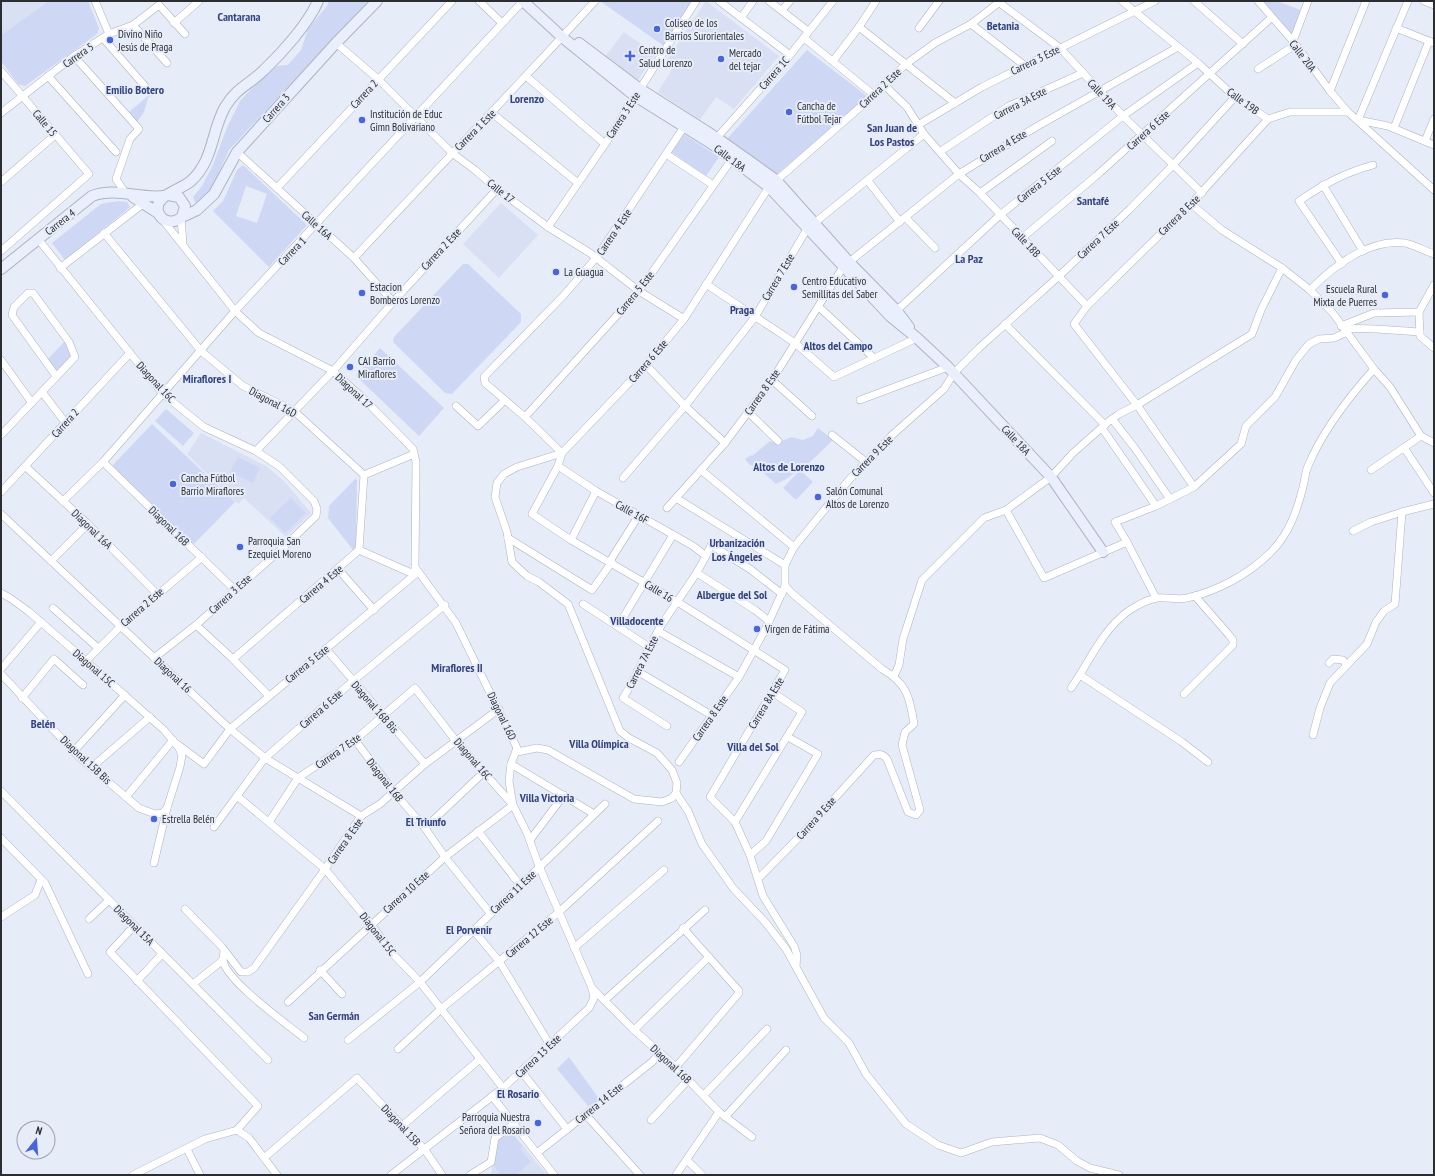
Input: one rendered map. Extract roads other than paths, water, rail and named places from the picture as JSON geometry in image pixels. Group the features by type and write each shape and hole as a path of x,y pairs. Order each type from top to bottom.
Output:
{"street":[{"path":"95,1 106,36 150,92"},
{"path":"185,34 174,23 199,1"},
{"path":"181,217 177,220 168,222 159,215 158,206 166,196 182,188 198,173 207,160 224,108 236,92 263,71 283,51 318,1"},
{"name":"Carrera 3","path":"181,217 197,210 214,194 236,152 336,43 377,1"},
{"name":"Carrera 2","path":"277,188 452,1"},
{"path":"479,1 502,23"},
{"name":"Carrera 1","path":"63,501 103,462 235,311 317,225 415,116 523,1"},
{"name":"Calle 18A","path":"523,1 638,93 684,127 715,141 732,159 773,184"},
{"name":"Calle 18A","path":"533,1 564,35"},
{"name":"Carrera 1 Este","path":"354,258 452,153 492,113 595,1"},
{"name":"Carrera 3 Este","path":"548,227 605,144 696,1"},
{"path":"719,1 790,55"},
{"path":"741,18 753,1"},
{"path":"769,1 808,31"},
{"path":"782,10 790,1"},
{"name":"Carrera 1C","path":"715,141 790,55 833,1"},
{"path":"833,61 859,28 876,1"},
{"path":"919,28 939,1"},
{"name":"Carrera 2 Este","path":"773,184 906,64 934,43 971,24 999,1"},
{"name":"Calle 19A","path":"999,1 1060,48 1122,116 1202,193"},
{"name":"Calle 19B","path":"1122,1 1198,63 1235,97 1268,119 1290,112 1348,112"},
{"name":"Carrera 3 Este","path":"918,125 982,87 1024,65 1155,1"},
{"path":"1194,1 1243,44"},
{"name":"Calle 20A","path":"1258,1 1294,43 1330,91 1348,112"},
{"path":"1258,69 1294,43 1308,1"},
{"path":"1330,91 1366,1"},
{"path":"1358,120 1408,1"},
{"path":"1424,1 1434,5"},
{"name":"Carrera 5","path":"1,113 74,56 106,36 133,25 159,5 174,23"},
{"name":"Carrera 6 Este","path":"1022,238 1210,75 1271,18"},
{"path":"971,24 1024,65"},
{"path":"133,25 167,62"},
{"path":"859,28 955,103"},
{"path":"1394,128 1431,42 1396,28"},
{"path":"804,38 874,94"},
{"name":"Calle 17","path":"336,43 378,79 452,153 497,189 548,227 596,258 639,291 684,319"},
{"name":"Carrera 4 Este","path":"846,264 959,174 1036,127 1178,47"},
{"path":"74,56 139,129 130,139 116,179 126,194"},
{"name":"Carrera 5 Este","path":"893,314 1000,215 1122,116 1198,63"},
{"name":"Calle 15","path":"1,71 88,174"},
{"name":"Carrera 3A Este","path":"940,151 1009,106 1083,73"},
{"path":"48,76 116,152"},
{"path":"526,76 605,144"},
{"name":"Calle 18B","path":"883,84 907,107 924,134 959,174 980,193 1087,306"},
{"name":"Calle 18A","path":"638,93 715,141 773,184 893,314 951,370 1052,477 1103,552"},
{"name":"Carrera 7 Este","path":"951,370 1058,277 1173,165 1235,97"},
{"path":"1348,112 1434,190"},
{"path":"492,113 578,183"},
{"name":"Carrera 8 Este","path":"1087,306 1202,193 1268,119"},
{"path":"1425,141 1434,119"},
{"path":"1358,120 1394,128 1434,145"},
{"name":"Carrera 4 Este","path":"505,400 483,380 484,376 564,295 596,258 684,127"},
{"name":"Carrera 7 Este","path":"623,478 685,406 755,317 811,225 868,181 924,134"},
{"path":"1,182 55,135"},
{"path":"980,193 1052,141"},
{"name":"Calle 16A","path":"236,152 354,258 393,302"},
{"path":"666,154 713,185"},
{"name":"Carrera 5 Este","path":"526,417 639,291 732,159"},
{"path":"1342,264 1299,201 1323,185 1348,172 1373,165"},
{"name":"Carrera 4","path":"1,251 88,174"},
{"path":"868,181 903,220 935,248"},
{"name":"Carrera 6 Este","path":"508,538 495,497 497,483 504,474 516,467 562,453 646,365 684,319 773,184"},
{"path":"1323,185 1363,251"},
{"name":"Carrera 2 Este","path":"256,451 332,371 497,189"},
{"name":"Carrera 4","path":"1,270 92,196 103,192 145,197 166,196"},
{"name":"Carrera 4","path":"126,194 144,202 159,215"},
{"path":"166,196 179,197 184,206 181,217 183,243"},
{"path":"60,268 144,202"},
{"path":"1191,204 1222,230 1282,268 1310,290 1332,312 1374,369 1390,387 1421,436 1434,443"},
{"name":"Diagonal 17","path":"159,215 183,243 235,311 259,333 332,371 364,399 413,449 414,454"},
{"name":"Diagonal 16D","path":"104,233 201,351 243,386 294,410 364,475"},
{"name":"Diagonal 16C","path":"38,239 163,394 204,427 256,451 280,467 314,501 317,510"},
{"path":"1310,290 1323,276 1363,251 1391,243 1406,244 1434,254"},
{"name":"Carrera 8 Este","path":"668,508 725,443 772,380 846,264"},
{"path":"786,586 794,595 882,669 894,676 899,665 903,639 922,580 984,518 1006,510 1052,477 1073,452 1118,414 1138,405 1252,334 1261,310 1282,268"},
{"path":"706,284 795,343 834,377 917,338"},
{"path":"1434,285 1419,312 1420,336 1434,348"},
{"path":"1,435 75,357 69,342 33,293 25,295 14,307 12,315 56,376"},
{"path":"1087,306 1074,324 1138,405 1194,487"},
{"path":"819,307 874,358"},
{"path":"1156,598 1127,542 1114,522 1156,506 1194,487 1240,444 1246,426 1275,397 1296,360 1309,344 1319,339 1334,338 1345,329 1374,313 1419,312"},
{"path":"1005,324 1103,427 1156,506"},
{"path":"1345,329 1361,328 1420,332"},
{"name":"Carrera 2","path":"1,492 26,467 130,353"},
{"path":"1,360 32,403"},
{"path":"646,365 685,406 725,443"},
{"path":"1071,688 1110,628 1120,618 1140,604 1156,598 1185,598 1195,596 1235,579 1272,551 1290,526 1297,510 1308,467 1324,436 1352,394 1374,369"},
{"path":"860,400 951,370"},
{"name":"Carrera 9 Este","path":"785,565 794,547 848,481 866,462 944,389 951,370"},
{"path":"772,380 812,416"},
{"path":"42,392 66,422"},
{"path":"456,406 478,426 505,400 526,417 562,453 558,466"},
{"path":"748,412 778,441"},
{"path":"1112,419 1134,447 1170,499"},
{"path":"832,435 866,462"},
{"path":"1371,470 1405,449 1421,436"},
{"path":"1405,449 1434,493"},
{"path":"414,454 416,462 414,558 415,567 418,572 409,572 359,550 364,475 414,454"},
{"name":"Diagonal 16B","path":"103,462 202,557 234,590"},
{"name":"Calle 16F","path":"558,466 596,491 693,546 706,556"},
{"name":"Calle 16","path":"558,466 532,514 571,540 676,601 785,670"},
{"name":"Diagonal 16A","path":"26,467 88,524 157,594"},
{"path":"701,470 794,547"},
{"path":"571,540 596,491"},
{"path":"676,498 785,565"},
{"path":"1353,531 1371,522 1434,504"},
{"name":"Carrera 3 Este","path":"154,658 196,625 316,516 317,510"},
{"path":"1006,510 1044,578 1127,542"},
{"path":"1312,735 1330,682 1366,644 1376,622 1384,611 1395,604 1402,512"},
{"name":"Diagonal 16","path":"1,514 230,729 265,758 361,816"},
{"path":"508,538 592,590 611,562 638,515"},
{"path":"51,560 88,524"},
{"path":"618,626 673,535"},
{"path":"508,538 512,562 518,569 527,576 539,582 568,604 620,731 629,738 657,753 672,770 677,783 676,793 688,810 702,844 733,888 778,939 796,966 824,1018 849,1043 866,1074 906,1124 938,1145 961,1153 992,1142 1040,1138 1058,1145 1077,1161 1090,1168 1119,1175"},
{"name":"Carrera 7A Este","path":"667,726 623,698 634,680 658,630 676,601 697,573 711,545 750,569 782,594"},
{"name":"Carrera 4 Este","path":"233,659 359,550"},
{"name":"Carrera 2 Este","path":"86,660 157,594 202,557"},
{"name":"Carrera 8 Este","path":"679,762 739,677 754,651 786,586 785,565"},
{"path":"338,569 374,610"},
{"name":"Carrera 5 Este","path":"204,764 230,729 418,572"},
{"name":"Diagonal 16D","path":"418,572 445,605 456,622 516,743 516,752 537,748 548,750 634,799 662,802 672,798 676,793"},
{"path":"697,573 755,610 769,622"},
{"name":"Diagonal 15C","path":"1,588 10,598"},
{"name":"Diagonal 15C","path":"1,593 10,598 41,622 150,717 173,741 204,764"},
{"path":"1184,694 1233,645 1233,640 1195,596"},
{"path":"583,604 649,646"},
{"name":"Carrera 6 Este","path":"214,827 265,758 353,681 445,605"},
{"path":"53,608 98,648"},
{"path":"1,670 41,622"},
{"path":"196,625 233,659 268,696"},
{"path":"658,630 739,677"},
{"name":"Diagonal 16B Bis","path":"326,649 425,764"},
{"path":"22,698 54,659 83,685"},
{"path":"1329,663 1333,659 1336,659 1343,660 1346,664"},
{"name":"Carrera 8A Este","path":"735,822 710,797 785,670"},
{"path":"637,671 711,715"},
{"name":"Diagonal 15B Bis","path":"1,674 74,752 139,808 155,814 165,810"},
{"path":"1080,675 1182,742 1208,762"},
{"name":"Carrera 9 Este","path":"758,879 804,832 874,755 880,754 887,759 908,812 916,816 920,810 902,745 905,732 914,724 911,703 906,690 894,676"},
{"name":"Carrera 7 Este","path":"269,822 298,778 355,740 415,688"},
{"name":"Diagonal 16C","path":"415,688 456,741 512,805 530,840"},
{"path":"772,692 802,712 735,822 750,856 763,896 794,946 797,955 796,966"},
{"path":"74,752 125,695"},
{"name":"Carrera 8 Este","path":"224,951 241,972 248,972 254,968 361,816 380,804 425,764 499,709"},
{"path":"92,767 150,717"},
{"path":"750,856 766,841 818,754 788,737"},
{"name":"Diagonal 16B","path":"355,740 393,791 424,828 445,858 490,913"},
{"path":"126,797 173,741"},
{"name":"Diagonal 15C","path":"165,810 176,782 182,755 173,741"},
{"path":"512,805 509,781 511,764 516,752"},
{"path":"511,764 594,814"},
{"path":"424,828 484,772"},
{"name":"Diagonal 15A","path":"1,791 268,1060"},
{"path":"564,795 530,840 539,866 592,988"},
{"name":"Diagonal 15C","path":"237,796 325,869 371,924 393,954 420,982 503,1088"},
{"name":"Carrera 11 Este","path":"348,1040 420,982 605,804"},
{"name":"Carrera 10 Este","path":"288,1002 320,970 445,858 512,805"},
{"path":"154,863 165,810"},
{"name":"Carrera 12 Este","path":"398,1049 441,1009 559,912 658,821"},
{"path":"478,831 520,885"},
{"path":"1,838 45,884 88,974"},
{"path":"574,948 664,870"},
{"path":"1,917 35,895 41,880"},
{"path":"89,919 109,900"},
{"path":"185,908 224,951 223,960 227,971 246,990 304,1038"},
{"path":"605,1000 683,928 705,910"},
{"path":"133,1175 205,1139 225,1132 237,1130 258,1106 110,952 134,926"},
{"path":"676,1067 737,996 739,990 683,928"},
{"path":"473,930 499,961 550,1044"},
{"path":"138,981 162,954"},
{"path":"634,1030 709,957"},
{"path":"193,984 223,960"},
{"path":"320,970 342,994"},
{"name":"Diagonal 16B","path":"592,988 634,1030 676,1067 722,1114 752,1137"},
{"name":"Carrera 13 Este","path":"392,1175 503,1088 522,1071 589,1008 594,998 592,988"},
{"path":"704,1095 766,1029"},
{"path":"676,1175 722,1114 786,1050"},
{"name":"Carrera 14 Este","path":"537,1153 652,1062 660,1053"},
{"path":"402,1126 480,1059"},
{"path":"522,1071 567,1129"},
{"name":"Diagonal 15B","path":"264,1158 356,1078 425,1150 442,1175"},
{"path":"651,1120 688,1080"},
{"path":"492,1096 554,1175"},
{"path":"586,1115 640,1175"},
{"path":"470,1175 491,1162 495,1138 514,1124"},
{"path":"237,1130 249,1138 277,1175"},
{"path":"186,1149 200,1175"},
{"path":"687,1160 702,1175"}],"place":[{"name":"Coliseo de los Barrios Surorientales","path":"657,29"},
{"name":"Divino Niño Jesús de Praga","path":"110,40"},
{"name":"Centro de Salud Lorenzo","path":"630,56"},
{"name":"Mercado del tejar","path":"721,59"},
{"name":"Cancha de Fútbol Tejar","path":"789,112"},
{"name":"Institución de Educ Gimn Bolivariano","path":"362,120"},
{"name":"La Guagua","path":"556,272"},
{"name":"Centro Educativo Semillitas del Saber","path":"794,287"},
{"name":"Estacion Bomberos Lorenzo","path":"362,293"},
{"name":"Escuela Rural Mixta de Puerres","path":"1385,295"},
{"name":"CAI Barrio Miraflores","path":"350,367"},
{"name":"Cancha Fútbol Barrio Miraflores","path":"173,484"},
{"name":"Salón Comunal Altos de Lorenzo","path":"818,497"},
{"name":"Parroquia San Ezequiel Moreno","path":"240,547"},
{"name":"Virgen de Fátima","path":"757,629"},
{"name":"Estrella Belén","path":"154,819"},
{"name":"Parroquia Nuestra Señora del Rosario","path":"538,1123"}],"district":[{"name":"Cantarana","path":"239,16"},
{"name":"Betania","path":"1003,25"},
{"name":"Emilio Botero","path":"135,89"},
{"name":"Lorenzo","path":"527,98"},
{"name":"San Juan de Los Pastos","path":"892,134"},
{"name":"Santafé","path":"1093,200"},
{"name":"La Paz","path":"969,258"},
{"name":"Praga","path":"742,309"},
{"name":"Altos del Campo","path":"838,345"},
{"name":"Miraflores I","path":"207,378"},
{"name":"Altos de Lorenzo","path":"789,466"},
{"name":"Urbanización Los Ángeles","path":"737,549"},
{"name":"Albergue del Sol","path":"732,594"},
{"name":"Villadocente","path":"637,620"},
{"name":"Miraflores II","path":"457,667"},
{"name":"Belén","path":"43,723"},
{"name":"Villa Olímpica","path":"599,743"},
{"name":"Villa del Sol","path":"753,746"},
{"name":"Villa Victoria","path":"547,797"},
{"name":"El Triunfo","path":"426,821"},
{"name":"El Porvenir","path":"469,929"},
{"name":"San Germán","path":"334,1015"},
{"name":"El Rosario","path":"518,1093"}]}
